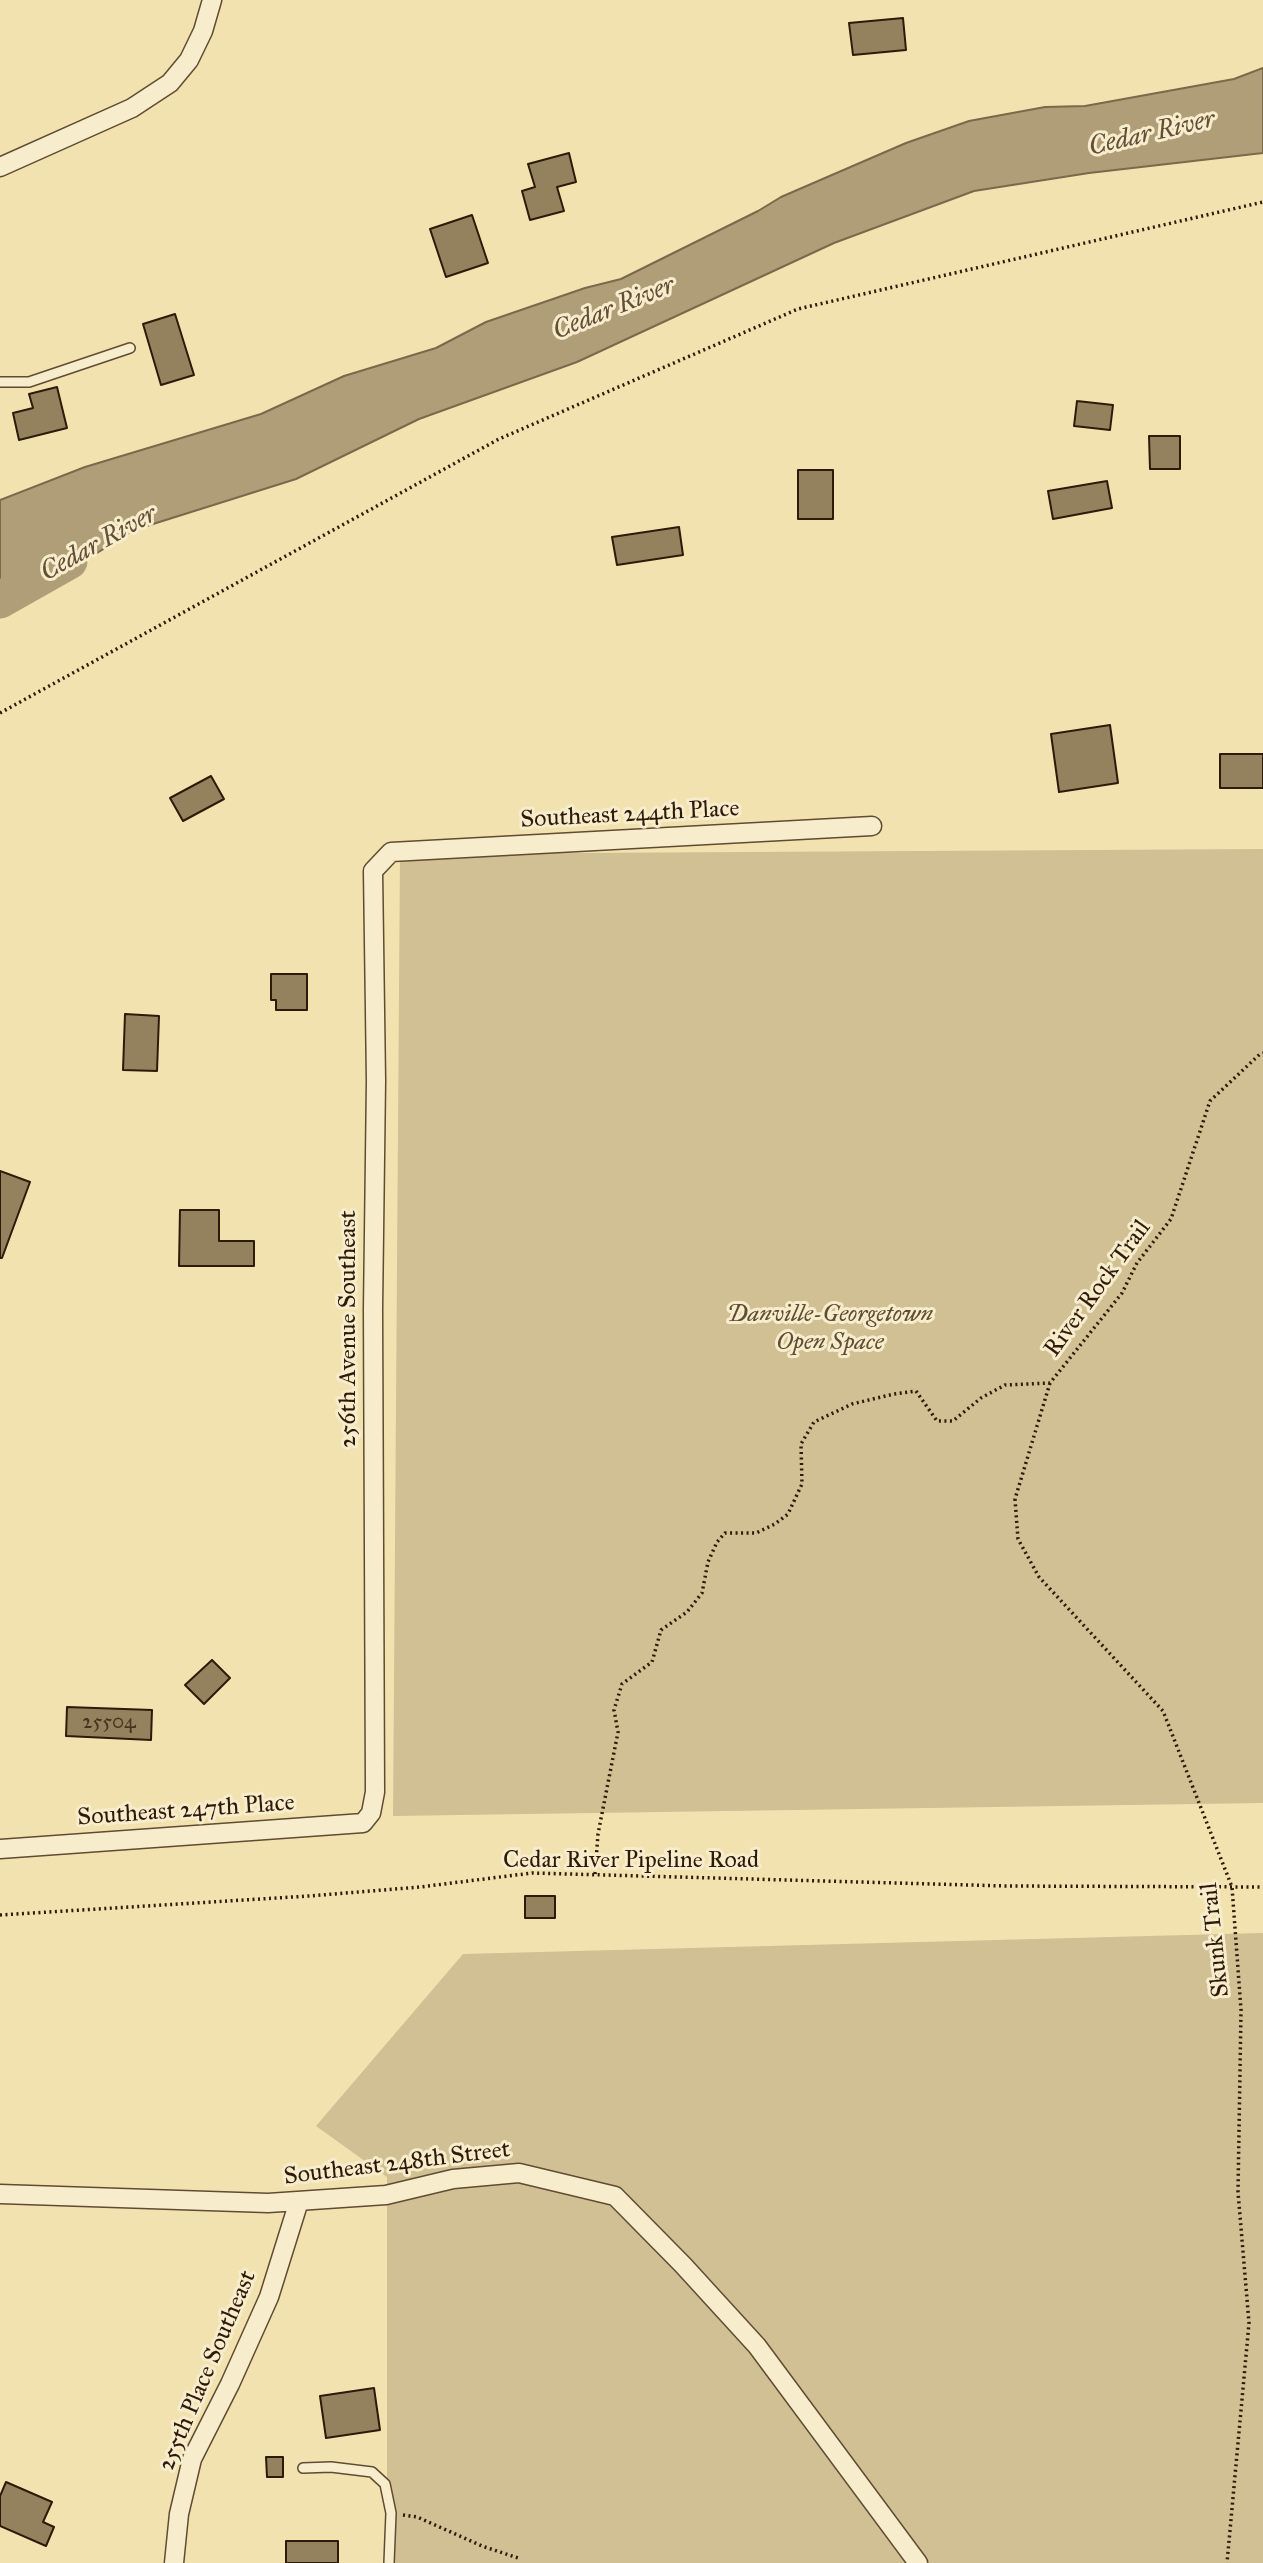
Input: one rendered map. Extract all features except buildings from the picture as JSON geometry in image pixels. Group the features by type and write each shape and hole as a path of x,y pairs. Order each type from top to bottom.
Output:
{"street":[{"path":"0,167 132,108 170,83 189,60 203,31 212,0"},
{"name":"Southeast 244th Place","path":"391,852 872,826"},
{"name":"256th Avenue Southeast","path":"371,1813 376,1793 373,1309 376,1081 373,871 391,852"},
{"name":"Southeast 247th Place","path":"0,1849 363,1823 371,1813"},
{"name":"Southeast 248th Street","path":"0,2194 183,2202 299,2201 386,2195 453,2179 519,2172 615,2196 757,2346 918,2563"},
{"name":"255th Place Southeast","path":"174,2563 179,2514 192,2459 230,2384 269,2297 299,2201"}],"lane":[{"path":"0,382 29,382 130,348"},
{"path":"303,2468 331,2467 372,2472 385,2484 391,2513 389,2563"}],"path":[{"path":"0,713 499,439 798,309 1263,201"},
{"name":"River Rock Trail","path":"595,1874 598,1835 618,1732 614,1710 622,1684 652,1662 661,1630 687,1612 702,1593 708,1562 717,1542 725,1533 756,1533 788,1514 802,1484 801,1444 814,1422 852,1404 916,1391 937,1422 953,1421 981,1398 1005,1385 1050,1383 1122,1293 1137,1263 1171,1219 1210,1101 1263,1053"},
{"name":"Skunk Trail","path":"1050,1383 1015,1499 1018,1539 1039,1577 1163,1711 1232,1887 1241,2010 1238,2192 1249,2323 1227,2563"},
{"name":"Cedar River Pipeline Road","path":"0,1915 309,1896 420,1887 532,1873 1006,1886 1263,1886"},
{"path":"391,2513 418,2517 482,2546 518,2558"}],"green space":[{"name":"Danville-Georgetown Open Space","path":"1263,849 1263,1803 393,1816 400,854"},
{"path":"1263,1933 1263,2563 387,2563 387,2177 316,2126 463,1954"}],"water":[{"path":"1263,68 1263,153 1089,173 974,191 834,243 577,362 419,419 296,479 134,530 89,558 25,586 0,590 0,500 85,467 261,414 344,376 436,348 486,322 585,288 621,279 781,197 906,143 969,121 1045,107 1085,106 1234,79"}],"waterway":[{"name":"Cedar River","path":"0,600 69,561"}]}
